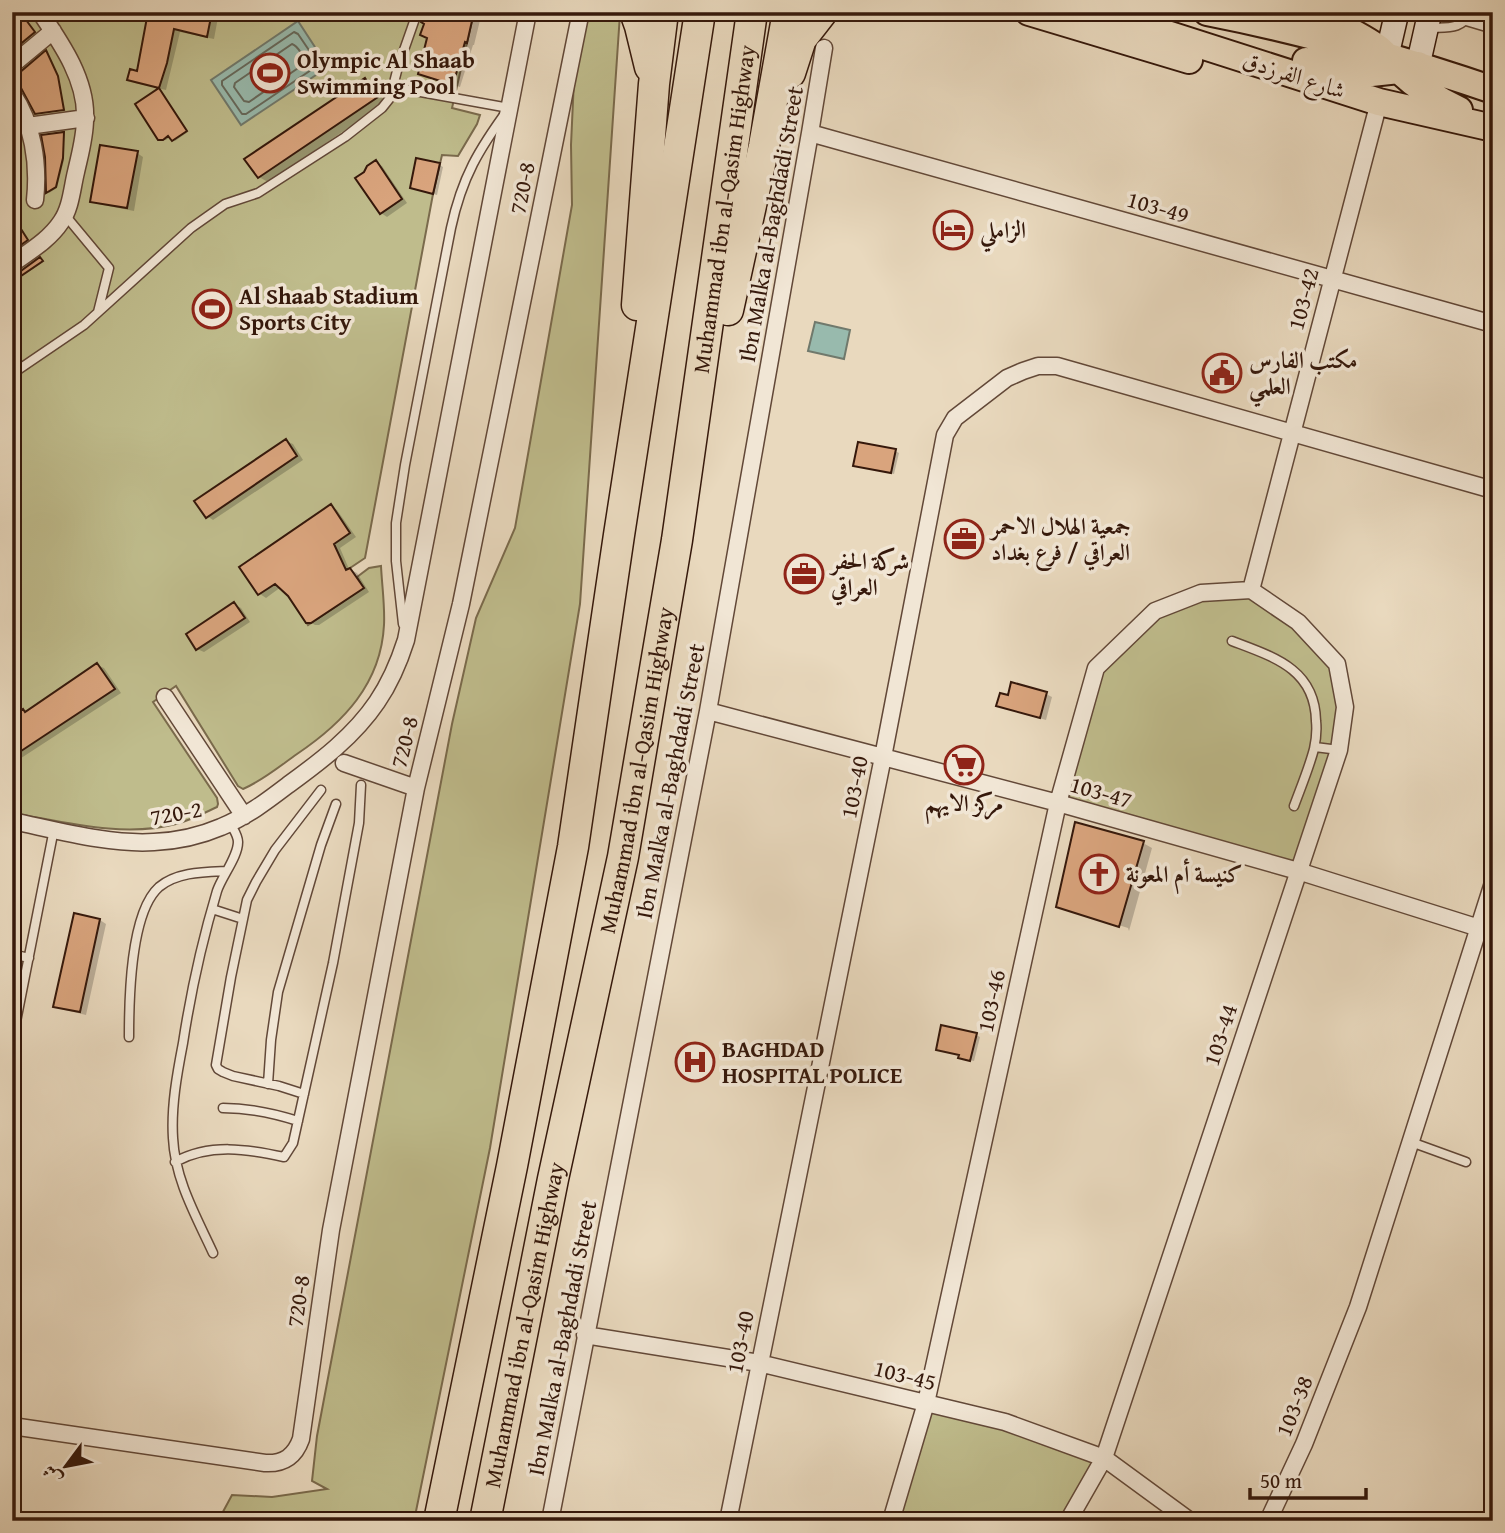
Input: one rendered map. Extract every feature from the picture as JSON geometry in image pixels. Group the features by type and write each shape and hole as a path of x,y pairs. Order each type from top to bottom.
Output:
{"highway":[{"path":"635,12 654,85"},
{"path":"620,535 654,85 663,12"},
{"name":"Muhammad ibn al-Qasim Highway","path":"439,1521 512,1166 573,847 701,12"},
{"name":"Muhammad ibn al-Qasim Highway","path":"485,1521 553,1179 623,857 677,540 752,12"},
{"path":"677,540 764,146 788,12"},
{"path":"764,146 801,39 822,12"}],"main road":[{"path":"1029,12 1313,97 1342,102 1375,101"},
{"path":"1101,12 1348,72 1362,74 1401,63"},
{"name":"شارع الفرزدق","path":"1101,12 1375,101 1493,126"},
{"name":"شارع الفرزدق","path":"1207,12 1493,90"},
{"path":"1311,12 1356,34 1401,63 1416,85 1428,94 1493,126"}],"street":[{"path":"12,264 46,240 65,215 86,118 84,99 74,69 40,12"},
{"name":"720-8","path":"328,755 364,720 378,702 405,643 528,12"},
{"path":"1397,12 1401,63"},
{"name":"720-8","path":"12,1426 275,1464 292,1456 298,1448 331,1230 416,788 461,604 575,13"},
{"path":"1401,63 1429,20"},
{"path":"12,65 53,31"},
{"name":"Ibn Malka al-Baghdadi Street","path":"550,1521 708,711 824,48"},
{"path":"12,93 28,126 35,157 35,200"},
{"name":"103-42","path":"1251,590 1375,101"},
{"path":"28,126 86,118"},
{"name":"103-49","path":"810,133 1493,324"},
{"name":"103-40","path":"728,1521 883,757 945,435 956,418 1007,378 1038,366 1057,366 1493,490"},
{"name":"103-44","path":"1068,1521 1104,1458 1339,750 1345,707 1337,664 1298,622 1251,590"},
{"name":"103-46","path":"891,1521 926,1403 1058,803 1096,668 1155,611 1201,593 1251,590"},
{"path":"165,697 237,819"},
{"name":"103-47","path":"708,711 1058,803 1298,871 1479,928"},
{"name":"720-2","path":"12,821 126,842 178,839 204,833 255,809 328,755"},
{"path":"344,763 416,788"},
{"name":"103-38","path":"1268,1521 1304,1444 1358,1307 1493,883"},
{"name":"103-45","path":"585,1335 760,1363 1005,1422 1104,1458 1190,1521"}],"lane":[{"path":"1429,20 1458,26 1466,21 1472,12"},
{"path":"12,374 84,325 191,228 225,204 258,193 358,129 382,108 390,98 417,13"},
{"path":"1466,21 1493,29"},
{"path":"393,87 509,108 486,139 468,173 454,211 448,241 396,523 396,561 405,643"},
{"path":"65,215 109,268 97,312"},
{"path":"1232,641 1285,664 1309,687 1316,709 1315,747 1294,806"},
{"path":"1315,747 1339,750"},
{"path":"175,1162 199,1152 217,1150 250,1150 284,1157 293,1143 333,963 359,823 361,785"},
{"path":"304,1094 223,1072 216,1065 247,900 275,850 321,790"},
{"path":"268,1084 278,992 321,845 336,804"},
{"path":"213,1254 184,1190 175,1162 174,1102 192,985 219,884 238,844 237,819"},
{"path":"12,1042 54,829"},
{"path":"129,1037 129,1002 138,928 148,900 160,887 176,877 226,871"},
{"path":"212,909 243,919"},
{"path":"12,954 29,958"},
{"path":"223,1108 258,1110 298,1121"},
{"path":"1411,1142 1466,1162"}],"shaded area":[{"name":"Al Shaab Stadium Sports City","path":"12,12 474,12 452,108 480,115 458,156 442,155 365,558 295,605 308,625 363,588 357,577 369,568 381,566 384,625 376,666 357,700 330,729 271,773 243,789 238,786 176,686 153,702 217,798 218,804 217,807 187,820 156,828 94,827 12,813"},
{"path":"601,12 620,14 580,604 490,1148 414,1521 218,1521 232,1495 272,1497 327,1489 312,1481 317,1436 452,724 476,618 515,528 572,205 574,79 581,25"},
{"path":"1251,590 1339,655 1339,750 1298,871 1069,799 1073,749 1096,668 1155,611"},
{"path":"926,1403 1104,1458 1068,1521 891,1521"}],"water":[{"name":"Olympic Al Shaab Swimming Pool","path":"298,21 328,67 241,125 211,80"},
{"path":"815,322 850,330 844,359 808,351"}],"building":[{"path":"12,12 20,12 35,32 12,51"},
{"path":"148,12 182,17 183,12 212,12 207,37 174,29 159,88 127,80 130,69 137,71"},
{"path":"423,12 474,12 453,85 418,74 427,38 420,35 424,24 421,22"},
{"path":"46,50 58,76 64,110 35,114 21,88 12,83 12,75 19,73"},
{"path":"365,78 378,97 258,178 244,159"},
{"path":"159,88 187,131 172,141 168,136 158,140 135,104"},
{"path":"64,132 63,158 56,187 46,193 41,135"},
{"path":"100,145 138,151 127,208 90,202"},
{"path":"416,158 440,163 433,194 410,188"},
{"path":"376,160 402,199 380,214 355,178"},
{"path":"21,229 28,240 12,251 12,234"},
{"path":"40,257 43,261 12,282 12,274 18,273"},
{"path":"286,439 297,456 206,518 194,501"},
{"path":"858,442 896,449 891,473 853,466"},
{"path":"331,504 350,533 334,544 346,570 350,568 364,588 311,623 306,623 288,596 275,584 258,595 239,567"},
{"path":"234,602 245,618 196,650 186,634"},
{"path":"97,663 115,689 12,757 12,717 23,709 25,712"},
{"path":"1011,682 1047,692 1040,718 996,706 1000,693 1008,695"},
{"name":"كنيسة أم المعونة","path":"1075,822 1144,841 1119,927 1056,907"},
{"path":"74,913 100,919 80,1012 53,1007"},
{"path":"941,1025 977,1033 970,1061 958,1058 959,1055 936,1050"}],"place":[{"name":"Olympic Al Shaab Swimming Pool","path":"270,73"},
{"name":"الزاملي","path":"953,230"},
{"name":"Al Shaab Stadium Sports City","path":"212,309"},
{"name":"مكتب الفارس العلمي","path":"1222,373"},
{"name":"جمعية الهلال الاحمر العراقي / فرع بغداد","path":"964,539"},
{"name":"شركة الحفر العراقي","path":"804,574"},
{"name":"مركز الايهم","path":"964,765"},
{"name":"كنيسة أم المعونة","path":"1099,874"},
{"name":"BAGHDAD HOSPITAL POLICE","path":"695,1062"}]}
